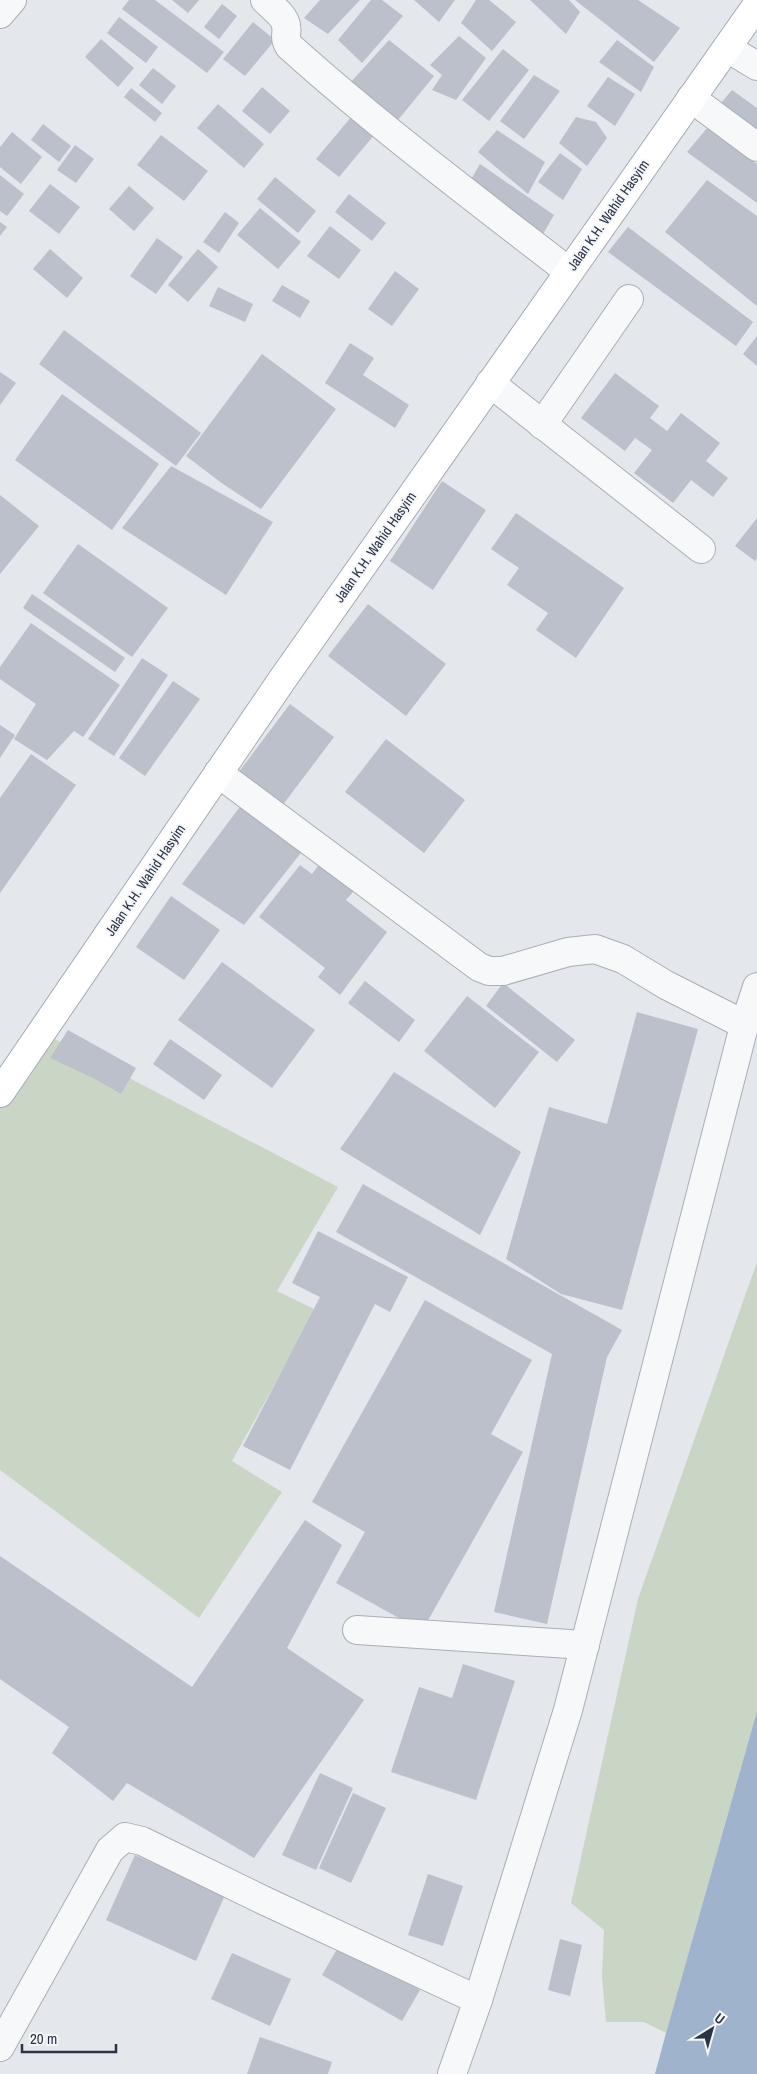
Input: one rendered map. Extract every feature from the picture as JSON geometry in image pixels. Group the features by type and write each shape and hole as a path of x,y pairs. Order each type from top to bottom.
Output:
{"main road":[{"name":"Jalan K.H. Wahid Hasyim","path":"2,1085 568,271 757,5"}],"street":[{"path":"0,14 12,0"},
{"path":"265,0 283,18 286,26 285,39 289,46 408,147 568,271"},
{"path":"727,48 757,66"},
{"path":"691,98 757,147"},
{"path":"542,425 629,299"},
{"path":"490,383 701,549"},
{"path":"218,773 479,967 490,971 503,971 568,952 594,949 623,959 666,985 745,1025"},
{"path":"452,2074 478,2000 568,1710 745,1025 757,986"},
{"path":"356,1630 585,1645"},
{"path":"0,2047 110,1850 125,1837 142,1841 265,1901 478,2000"}],"green space":[{"path":"47,1035 338,1187 277,1291 316,1310 232,1461 282,1492 199,1618 0,1470 0,1099"},
{"path":"757,1262 757,1711 666,2033 644,2022 606,2022 602,1977 604,1930 571,1903 638,1599"}],"water":[{"path":"757,1711 757,2074 655,2074 666,2033"}],"building":[{"path":"129,0 155,0 224,52 207,73 122,9"},
{"path":"172,0 199,0 188,13"},
{"path":"320,0 360,0 328,34 304,18"},
{"path":"371,0 382,0 403,16 362,63 338,40"},
{"path":"414,0 455,0 439,22"},
{"path":"476,0 489,0 516,22 492,51 461,23"},
{"path":"530,0 569,0 580,12 566,34"},
{"path":"575,0 638,0 680,28 654,62"},
{"path":"222,4 237,16 219,39 204,27"},
{"path":"119,17 158,47 146,63 107,33"},
{"path":"253,22 275,40 245,76 223,59"},
{"path":"459,36 486,58 456,100 432,90 442,75 430,65"},
{"path":"101,39 134,68 118,87 85,57"},
{"path":"389,40 434,76 398,120 351,82"},
{"path":"617,40 654,67 641,92 599,62"},
{"path":"503,49 529,70 489,121 462,100"},
{"path":"153,68 176,86 162,104 139,85"},
{"path":"534,75 560,91 524,139 500,121"},
{"path":"608,77 635,94 615,126 587,106"},
{"path":"262,87 290,111 270,134 242,111"},
{"path":"131,88 162,113 155,122 124,97"},
{"path":"732,90 757,108 757,136 717,108"},
{"path":"218,104 264,144 244,168 197,128"},
{"path":"357,110 380,128 339,177 316,159"},
{"path":"576,117 596,122 607,138 587,166 559,143"},
{"path":"43,124 71,146 59,162 31,140"},
{"path":"708,127 757,164 757,203 687,152"},
{"path":"497,130 545,162 528,194 478,152"},
{"path":"12,132 42,157 21,184 0,167 0,147"},
{"path":"161,135 208,171 184,201 137,165"},
{"path":"75,145 94,159 76,183 57,170"},
{"path":"560,153 582,169 563,200 538,182"},
{"path":"480,164 554,215 539,241 469,183"},
{"path":"0,175 24,194 7,216 0,211"},
{"path":"275,177 316,211 298,233 257,199"},
{"path":"707,180 757,216 757,306 665,232"},
{"path":"50,184 80,207 59,234 29,211"},
{"path":"129,186 154,208 134,231 109,209"},
{"path":"349,194 386,223 372,241 335,212"},
{"path":"260,208 301,242 278,269 237,235"},
{"path":"225,212 239,223 219,253 203,242"},
{"path":"0,222 7,227 0,236"},
{"path":"330,226 361,250 339,279 307,256"},
{"path":"628,227 753,322 736,346 608,252"},
{"path":"157,238 183,257 156,294 130,276"},
{"path":"50,249 83,278 67,298 33,269"},
{"path":"198,249 218,267 188,302 168,285"},
{"path":"395,271 419,289 392,326 368,309"},
{"path":"282,285 310,301 300,318 272,301"},
{"path":"218,287 253,304 245,322 209,306"},
{"path":"64,330 201,433 176,466 39,364"},
{"path":"757,336 757,366 743,354"},
{"path":"350,343 374,358 363,375 409,405 395,428 325,383"},
{"path":"262,354 336,409 261,509 223,484 186,456"},
{"path":"0,372 16,383 0,405"},
{"path":"615,373 659,406 650,418 667,431 681,413 720,443 706,461 728,478 713,497 691,480 673,503 634,473 652,450 635,438 625,451 581,418"},
{"path":"62,394 159,464 112,530 15,460"},
{"path":"171,466 273,522 226,595 122,528"},
{"path":"442,481 486,510 433,590 390,561"},
{"path":"0,495 39,526 0,574"},
{"path":"516,513 624,588 576,658 536,630 548,613 507,585 519,568 491,549"},
{"path":"757,518 757,558 755,561 735,546"},
{"path":"78,544 168,608 132,657 43,593"},
{"path":"32,594 125,658 115,672 23,608"},
{"path":"368,604 446,664 406,716 328,656"},
{"path":"31,623 120,685 83,737 74,731 47,760 14,739 36,704 0,679 0,667"},
{"path":"142,658 168,675 114,756 88,739"},
{"path":"173,681 200,699 145,776 119,758"},
{"path":"290,704 334,737 279,810 235,777"},
{"path":"0,725 15,735 0,758"},
{"path":"386,739 465,800 424,853 345,792"},
{"path":"31,754 76,785 0,893 0,798"},
{"path":"245,800 308,844 244,925 182,884"},
{"path":"323,859 358,886 346,900 387,932 340,995 318,977 325,968 259,917 300,865 312,874"},
{"path":"171,896 220,930 184,980 136,947"},
{"path":"222,962 315,1030 272,1088 178,1020"},
{"path":"365,981 415,1020 399,1042 348,1003"},
{"path":"503,983 575,1040 557,1062 486,1006"},
{"path":"467,996 539,1052 495,1108 424,1051"},
{"path":"637,1012 698,1029 622,1310 561,1294 506,1259 549,1107 607,1124"},
{"path":"68,1030 136,1068 121,1094 95,1079 50,1058"},
{"path":"170,1039 222,1075 204,1100 153,1064"},
{"path":"394,1072 521,1152 480,1235 340,1149"},
{"path":"363,1184 622,1330 607,1357 547,1624 494,1612 552,1354 336,1232"},
{"path":"318,1231 408,1277 390,1312 375,1304 290,1470 243,1446 320,1297 292,1283"},
{"path":"425,1300 532,1360 491,1434 523,1452 422,1631 336,1583 365,1532 312,1502"},
{"path":"305,1520 342,1545 287,1648 364,1700 254,1858 127,1783 113,1801 52,1753 69,1727 0,1679 0,1556 192,1687"},
{"path":"463,1664 515,1681 476,1800 391,1772 419,1687 452,1698"},
{"path":"320,1773 353,1788 316,1870 282,1855"},
{"path":"353,1793 386,1808 351,1883 319,1868"},
{"path":"135,1855 225,1895 196,1961 106,1920"},
{"path":"428,1874 463,1886 443,1946 408,1935"},
{"path":"560,1939 582,1945 570,1996 548,1990"},
{"path":"340,1944 420,1990 402,2021 322,1975"},
{"path":"232,1953 291,1979 270,2026 211,1999"},
{"path":"260,2037 332,2062 328,2074 247,2074"}]}
